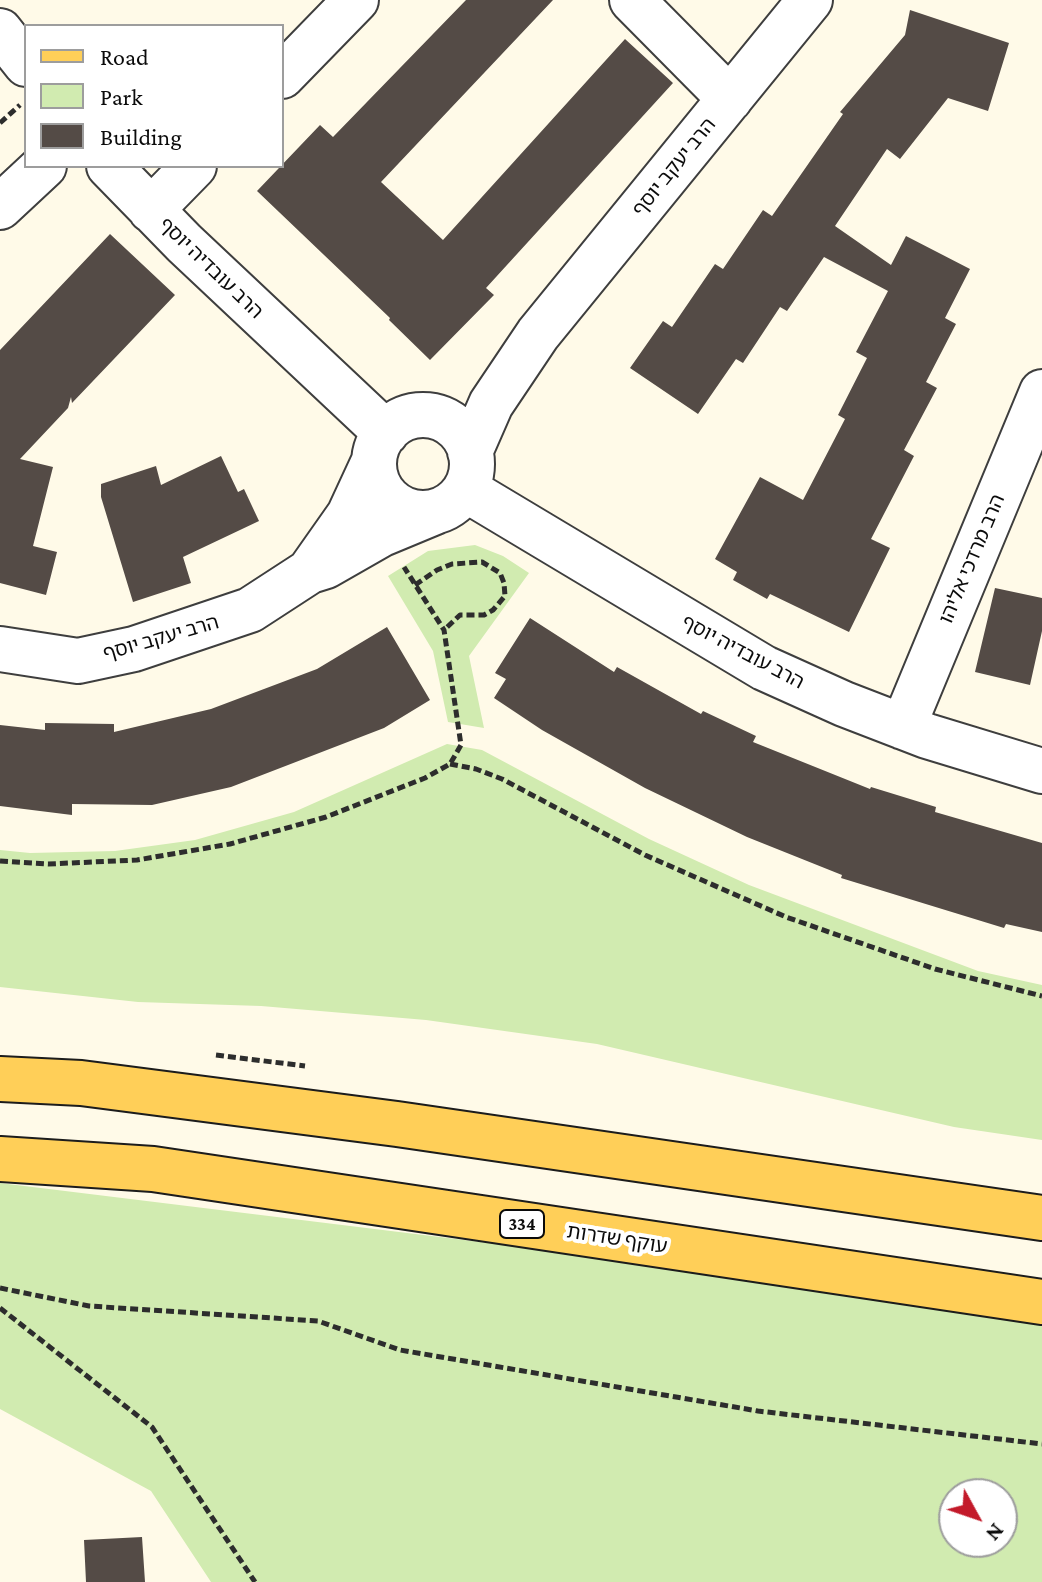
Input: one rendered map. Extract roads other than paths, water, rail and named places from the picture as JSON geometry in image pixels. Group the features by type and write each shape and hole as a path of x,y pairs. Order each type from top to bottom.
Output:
{"main road":[{"path":"0,1079 81,1083 397,1124 1042,1218"},
{"name":"עוקף שדרות","path":"0,1159 153,1169 1042,1302"}],"street":[{"path":"284,74 356,0"},
{"path":"632,0 730,99"},
{"name":"הרב יעקב יוסף","path":"0,649 78,661 134,649 250,610 310,571 326,566 382,534 457,485 491,404 538,334 810,0"},
{"path":"0,31 24,61"},
{"path":"0,207 42,168"},
{"name":"הרב עובדיה יוסף","path":"111,168 380,447"},
{"path":"151,210 192,168"},
{"name":"הרב יעקב יוסף","path":"433,416 538,334"},
{"name":"הרב מרדכי אליהו","path":"903,727 1042,392"},
{"path":"433,416 448,422 460,432 457,485 412,512 391,502 378,483 380,447 398,423 411,417 433,416"},
{"name":"הרב יעקב יוסף","path":"310,571 349,515 380,447"},
{"name":"הרב עובדיה יוסף","path":"457,485 764,668 903,727 1042,771"}]}
